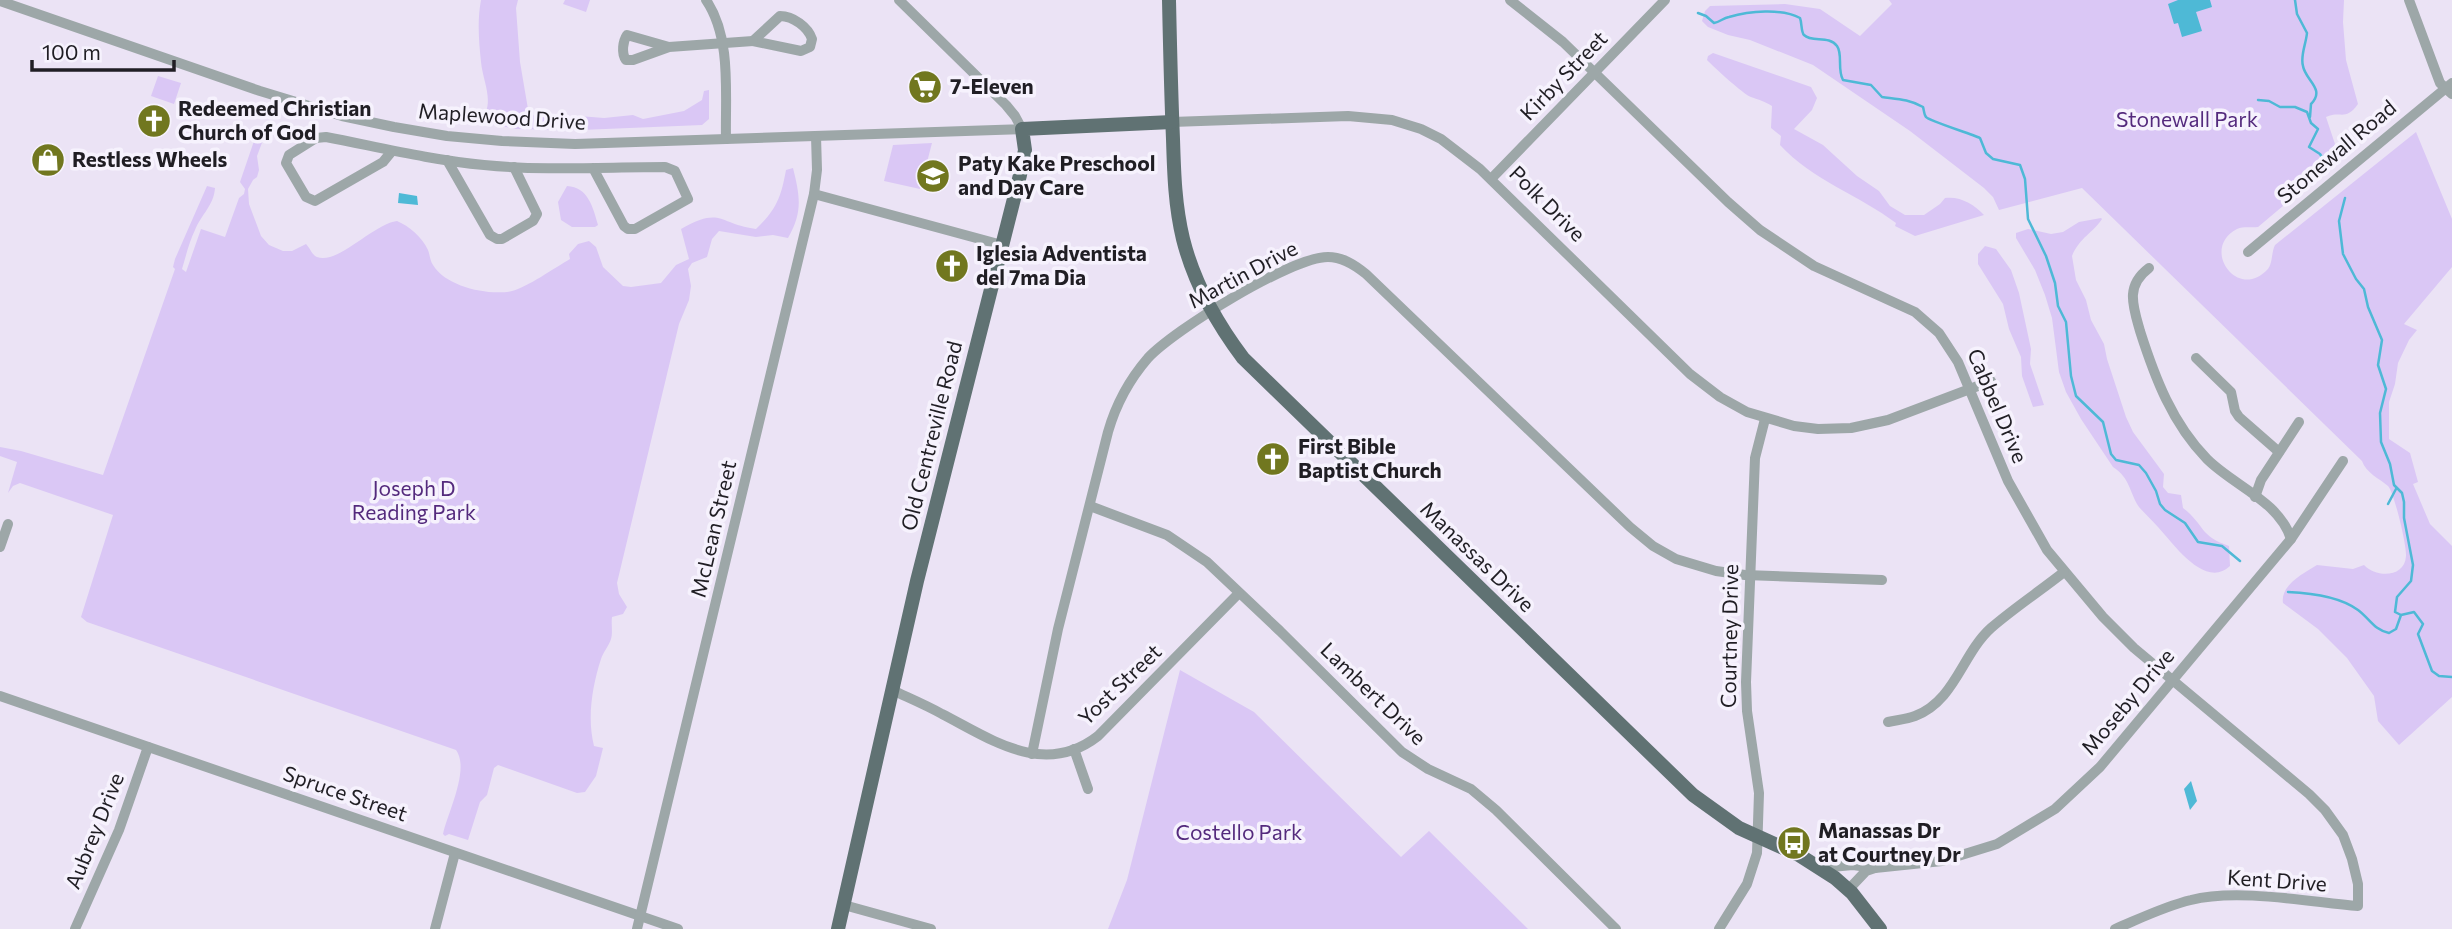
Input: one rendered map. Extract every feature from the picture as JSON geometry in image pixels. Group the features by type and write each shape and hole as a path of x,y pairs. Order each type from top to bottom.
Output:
{"main road":[{"name":"Manassas Drive","path":"1169,0 1172,122 1176,196 1181,229 1195,276 1212,311 1243,358 1693,795 1726,821 1799,855 1820,868 1849,890 1880,929"},
{"name":"Polk Drive","path":"1022,129 1172,122"},
{"name":"Old Centreville Road","path":"838,929 926,541 1023,162 1025,140 1022,129"}],"street":[{"path":"706,0 717,20 722,43 726,139"},
{"path":"899,0 1006,105 1022,129"},
{"name":"Cabbel Drive","path":"1510,0 1555,35 1760,230 1814,266 1901,305 1925,320 1951,348 2008,481 2047,550 2126,640 2325,810 2343,835 2353,859 2358,884 2358,906"},
{"name":"Kirby Street","path":"1491,179 1665,0"},
{"path":"2409,0 2440,83 2450,88"},
{"name":"Maplewood Drive","path":"0,1 288,100 363,121 427,133 540,144 1022,129"},
{"path":"669,47 753,41 801,51 810,47 812,38 809,30 791,18 780,16 753,41"},
{"name":"Stonewall Road","path":"2248,252 2450,88"},
{"name":"Polk Drive","path":"1172,122 1348,117 1392,120 1441,139 1491,179 1690,374 1730,403 1765,419 1811,428 1851,428 1888,420 1991,380"},
{"path":"423,156 427,133"},
{"name":"McLean Street","path":"637,929 814,194 817,170 816,136"},
{"path":"392,151 383,162 316,201 306,197 286,163 289,155 321,137 447,160 514,167 593,167 672,168 688,198 635,229 628,229 593,167"},
{"path":"447,160 491,235 497,239 502,239 533,221 537,214 514,167"},
{"path":"814,194 1002,246"},
{"name":"Martin Drive","path":"1032,754 1058,629 1111,421 1127,386 1163,344 1212,311 1301,262 1328,257 1352,264 1366,274 1653,546 1693,566 1750,575 1882,580"},
{"path":"2149,268 2134,286 2132,301 2147,353 2167,403 2188,437 2206,457 2222,473 2277,513 2291,539"},
{"path":"2196,358 2231,392 2239,417 2279,452"},
{"name":"Courtney Drive","path":"1718,929 1747,884 1756,859 1759,793 1747,711 1746,682 1755,458 1765,419"},
{"path":"2255,497 2261,480 2299,422"},
{"name":"Moseby Drive","path":"1820,868 1853,865 1875,868 1942,861 1997,844 2040,819 2100,767 2291,539 2343,461"},
{"name":"Lambert Drive","path":"1090,506 1167,535 1207,562 1402,752 1428,769 1471,789 1496,810 1616,929"},
{"path":"0,547 8,524"},
{"path":"1888,722 1914,716 1937,702 1956,680 1971,653 1990,629 2064,572"},
{"name":"Yost Street","path":"892,690 999,745 1032,754 1074,749 1098,736 1239,593"},
{"name":"Spruce Street","path":"0,696 678,929"},
{"name":"Aubrey Drive","path":"76,927 119,830 149,747"},
{"path":"1074,749 1088,789"},
{"path":"435,929 455,853"},
{"path":"1849,890 1866,871 1875,868"},
{"name":"Kent Drive","path":"2115,929 2181,903 2212,896 2234,895 2358,906"},
{"path":"844,905 931,929"},
{"path":"76,927 89,929"}],"green space":[{"path":"481,0 518,0 516,8 520,62 529,115 604,118 633,115 643,119 684,111 702,100 704,91 709,90 709,119 702,125 581,130 516,129 480,122 485,115 488,100 480,47"},
{"path":"565,0 590,0 586,12 563,4"},
{"name":"Stonewall Park","path":"1889,0 2344,0 2346,60 2358,104 2350,113 2326,117 2336,147 2360,141 2258,227 2240,228 2226,237 2222,258 2235,276 2244,279 2256,278 2269,268 2275,245 2416,132 2452,219 2452,267 2404,324 2417,330 2398,363 2389,402 2389,439 2410,453 2418,482 2413,484 2430,524 2452,546 2452,697 2399,745 2378,721 2374,696 2347,658 2318,629 2283,603 2289,585 2317,565 2353,569 2364,565 2382,574 2401,569 2406,556 2404,542 2397,508 2388,486 2370,472 2362,461 2082,188 1999,210 1993,197 1984,188 1910,131 1813,65 1750,40 1728,35 1708,27 1702,21 1710,6 1785,4 1820,9 1860,36 1892,4"},
{"path":"1713,53 1811,87 1817,98 1812,110 1794,129 1823,145 1857,176 1879,191 1890,206 1905,215 1924,215 1945,198 1956,198 1976,207 1984,215 1915,236 1895,226 1896,223 1882,213 1806,168 1780,145 1781,136 1771,128 1772,106 1747,95 1722,74 1707,60"},
{"path":"158,76 181,83 174,104 151,96"},
{"name":"Joseph D Reading Park","path":"263,140 257,156 259,170 248,189 249,204 261,236 269,245 283,251 292,251 306,244 315,256 325,258 397,221 419,236 439,273 469,288 492,292 512,291 525,286 570,259 569,254 578,244 589,241 596,247 603,267 623,286 661,283 676,265 689,259 681,229 694,222 720,218 756,229 777,202 786,170 793,168 799,204 788,238 773,235 756,237 719,231 712,239 707,257 692,263 688,269 691,286 689,300 679,324 617,583 619,594 627,607 623,614 612,617 611,639 601,659 593,691 592,735 594,746 603,748 596,776 585,792 577,793 498,765 494,768 487,795 480,802 468,840 443,834 457,791 461,768 456,750 87,622 81,617 113,515 20,483 13,486 8,493 17,462 0,456 0,447 103,475 175,269 175,259 207,186 215,188 214,194 191,239 182,269 186,272 201,229 225,237 239,198 244,194 245,189 240,182 254,141"},
{"path":"932,143 920,189 884,181 893,145"},
{"path":"567,186 585,194 592,205 598,225 572,227 561,220 558,202"},
{"path":"2101,218 2072,256 2076,280 2086,300 2091,320 2104,344 2126,417 2133,432 2164,474 2163,487 2168,493 2181,495 2183,508 2207,534 2229,546 2230,566 2220,572 2210,572 2190,562 2139,507 2127,481 2113,467 2081,419 2066,392 2059,372 2052,318 2045,295 2035,270 2016,238 2016,233 2028,229 2051,234 2063,232 2079,222"},
{"path":"1985,246 1996,249 2011,270 2019,293 2031,349 2030,364 2044,405 2033,407 2022,376 2021,357 2009,329 2003,304 1978,264 1978,254"},
{"name":"Costello Park","path":"1180,670 1254,712 1401,857 1429,831 1528,929 1108,929 1127,880"}],"water":[{"path":"2178,0 2210,0 2212,7 2196,12 2202,31 2182,37 2178,23 2174,24 2168,4"},
{"path":"399,193 417,196 418,205 398,203"},
{"path":"2191,781 2197,801 2190,810 2184,789"}],"waterway":[{"path":"2295,0 2297,14 2307,33 2302,62 2316,89 2310,117"},
{"path":"1698,13 1714,23 1756,12 1784,13 1800,18 1804,35 1811,39 1830,41 1837,46 1843,80 1871,85 1882,97 1918,104 1923,107 1925,116 1929,119 1980,138 1986,153 1993,159 2020,165 2025,179 2028,219 2046,256 2055,283 2058,306 2066,322 2071,376 2076,396 2103,422 2111,454 2116,460 2139,465 2165,510 2185,523 2198,542 2222,546 2240,561"},
{"path":"2258,100 2307,112 2311,123 2318,129 2309,147 2320,154 2327,165"},
{"path":"2345,198 2339,221 2343,254 2364,289 2368,307 2382,340 2378,365 2386,389 2380,413 2381,442 2390,464 2394,485 2402,493 2413,565 2411,581 2397,597 2395,612 2401,615"},
{"path":"2388,504 2396,489"},
{"path":"2288,592 2315,594 2342,601 2358,610 2372,624 2389,633 2396,629 2401,615 2414,612 2423,624 2418,634 2432,671 2439,676 2452,677"}],"place":[{"name":"7-Eleven","path":"925,87"},
{"name":"Redeemed Christian Church of God","path":"154,121"},
{"name":"Restless Wheels","path":"48,160"},
{"name":"Paty Kake Preschool and Day Care","path":"933,176"},
{"name":"Iglesia Adventista del 7ma Dia","path":"952,266"},
{"name":"First Bible Baptist Church","path":"1273,459"},
{"name":"Manassas Dr at Courtney Dr","path":"1794,843"}]}
